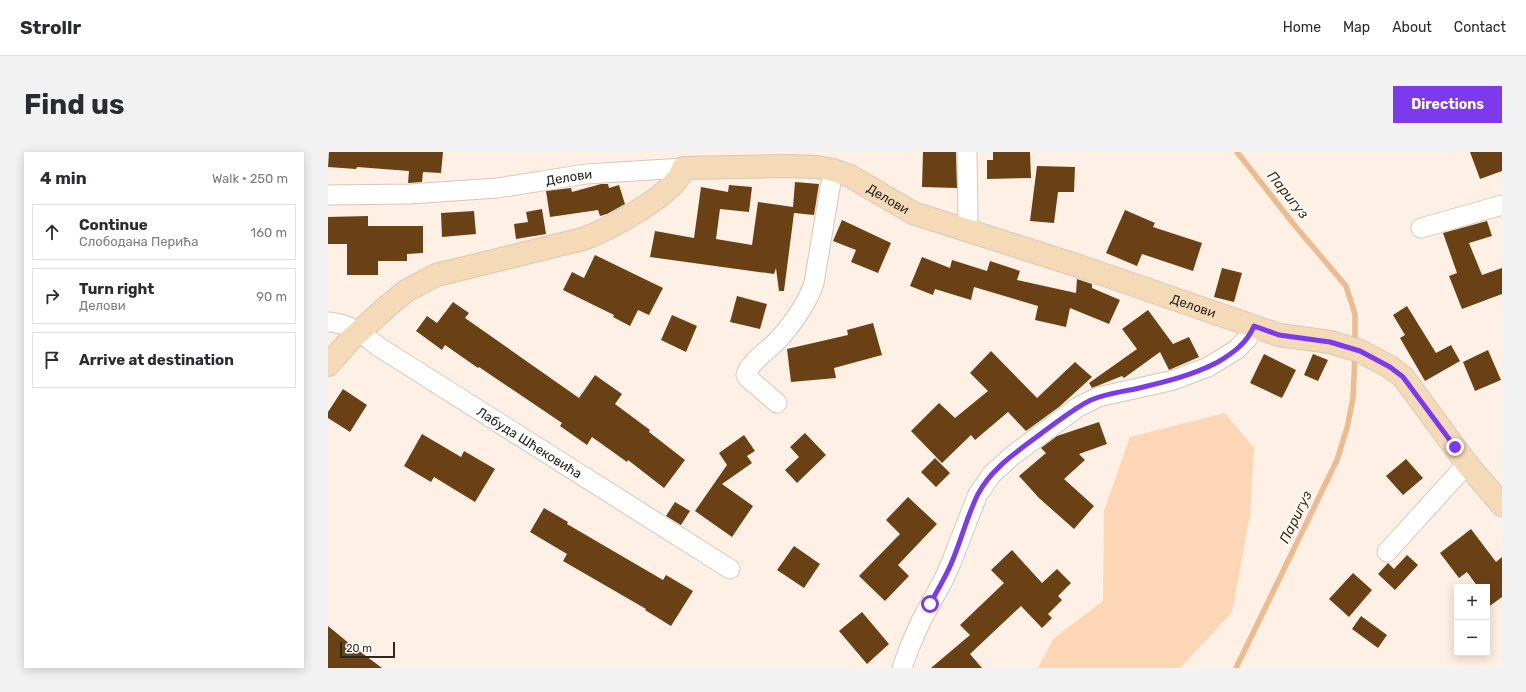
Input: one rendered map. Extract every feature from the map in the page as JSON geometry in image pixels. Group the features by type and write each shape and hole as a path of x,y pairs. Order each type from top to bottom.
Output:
{"street":[{"path":"966,230 968,218 967,152"},
{"name":"Делови","path":"328,195 410,194 490,189 586,174 683,168 787,166 817,167 834,170 850,176 913,213 1082,268 1279,335 1330,342 1360,351 1390,367 1403,377 1467,464 1502,506"},
{"path":"328,365 360,331 406,291 436,275 480,266 584,239 596,234 645,206 665,192 678,178 683,168"},
{"path":"777,403 746,375 750,366 782,335 810,296 814,284 834,170"},
{"path":"1421,228 1502,205"},
{"name":"Лабуда Шћековића","path":"328,322 340,323 360,331 379,347 730,569"},
{"path":"902,668 918,626 949,569 978,494 992,474 1013,455 1078,407 1098,397 1174,380 1208,367 1236,350 1247,339 1254,326"},
{"path":"1387,552 1467,464"}],"shaded area":[{"path":"1225,413 1254,448 1250,515 1232,612 1180,668 1038,668 1053,639 1103,601 1104,511 1130,437"}],"building":[{"path":"329,152 443,152 441,173 423,172 422,182 408,183 409,171 357,167 356,169 328,167"},
{"path":"923,152 956,152 957,188 922,187"},
{"path":"993,152 1030,152 1031,178 987,179 987,160 993,160"},
{"path":"1470,152 1502,152 1502,171 1480,179"},
{"path":"1037,166 1075,167 1074,192 1058,192 1054,223 1030,221"},
{"path":"795,182 819,184 814,215 794,213 784,291 779,291 776,268 774,274 650,257 655,231 694,238 701,187 728,192 729,185 752,187 749,212 720,209 716,239 752,245 758,202 793,207"},
{"path":"601,184 608,184 609,188 619,185 625,204 607,214 600,216 598,210 550,217 546,191 571,188 572,192"},
{"path":"542,209 546,234 516,239 514,224 528,222 526,212"},
{"path":"1125,210 1155,223 1153,227 1202,243 1193,271 1142,254 1137,266 1106,253"},
{"path":"474,211 476,234 442,237 441,213"},
{"path":"368,216 368,226 423,226 423,253 407,254 407,261 378,261 378,275 347,275 347,244 328,244 328,217"},
{"path":"842,220 891,243 878,273 851,262 856,250 833,241"},
{"path":"1487,221 1492,236 1469,243 1482,275 1502,268 1502,294 1462,309 1449,276 1457,273 1443,233"},
{"path":"595,255 663,288 649,315 638,310 630,326 613,317 614,315 563,290 572,272 584,278"},
{"path":"922,257 950,268 952,260 987,271 990,261 1020,271 1017,280 1076,293 1077,279 1092,284 1092,288 1120,300 1109,324 1070,308 1066,327 1035,320 1038,306 974,287 971,300 935,289 933,295 910,286"},
{"path":"1222,268 1242,273 1234,302 1214,297"},
{"path":"737,296 767,304 760,329 730,322"},
{"path":"453,302 469,313 465,318 579,398 595,375 622,394 615,404 650,430 649,432 685,460 664,488 628,460 627,462 592,437 587,445 560,426 562,423 479,367 478,368 445,345 442,350 416,331 427,316 437,323"},
{"path":"1407,306 1436,353 1451,345 1460,361 1425,381 1400,338 1405,335 1393,315"},
{"path":"1148,310 1173,344 1189,337 1199,357 1169,370 1160,352 1124,378 1122,376 1092,388 1089,383 1137,349 1122,329"},
{"path":"672,315 697,326 686,352 661,340"},
{"path":"873,323 882,355 834,368 836,378 791,382 787,349 848,335 847,330"},
{"path":"1488,350 1501,380 1475,391 1463,362"},
{"path":"991,351 1037,398 1075,362 1092,377 1059,407 1026,431 1008,412 975,440 971,435 942,463 911,431 939,403 955,418 988,391 970,373"},
{"path":"1264,354 1296,370 1282,398 1250,383"},
{"path":"1313,354 1328,360 1318,381 1304,375"},
{"path":"343,389 367,405 350,432 328,418 328,412"},
{"path":"1099,422 1107,444 1079,454 1085,460 1064,479 1094,506 1074,529 1039,498 1019,476 1046,453 1041,448 1057,436"},
{"path":"805,433 826,455 797,483 785,470 799,457 790,447"},
{"path":"422,434 461,457 464,451 495,469 475,502 434,477 431,482 404,466"},
{"path":"744,435 755,451 747,456 752,463 722,484 753,506 732,537 695,511 727,465 719,453"},
{"path":"935,458 950,473 936,487 921,472"},
{"path":"1406,459 1423,478 1403,495 1386,476"},
{"path":"908,497 937,524 898,565 909,576 885,601 859,576 900,534 886,520"},
{"path":"675,502 690,511 681,525 666,516"},
{"path":"544,508 568,522 567,524 663,580 666,575 693,591 671,626 645,610 646,609 563,561 567,554 530,532"},
{"path":"1471,529 1496,562 1502,557 1502,597 1490,606 1490,584 1476,584 1467,572 1459,578 1440,553"},
{"path":"794,546 820,564 804,588 777,570"},
{"path":"1012,550 1042,583 1057,569 1071,583 1058,596 1062,600 1048,614 1052,618 1042,628 1021,606 970,654 982,668 931,668 970,635 960,625 1004,583 991,570"},
{"path":"1407,555 1418,565 1395,590 1378,574 1388,563 1394,569"},
{"path":"1353,573 1372,590 1349,617 1329,599"},
{"path":"862,612 889,644 867,664 839,631"},
{"path":"1361,616 1387,635 1378,648 1352,629"},
{"path":"328,626 350,644 382,668 328,668"}],"waterway":[{"name":"Паригуз","path":"1237,152 1296,227 1346,286 1355,314 1355,345"},
{"name":"Паригуз","path":"1236,668 1337,460 1347,428 1353,398 1355,354"}],"route":[{"path":"930,604 951,563 978,494 984,484 1002,464 1067,414 1090,400 1110,394 1174,380 1192,374 1223,359 1242,345 1251,333 1254,326 1279,335 1330,342 1360,351 1390,367 1403,377 1455,447"}]}
